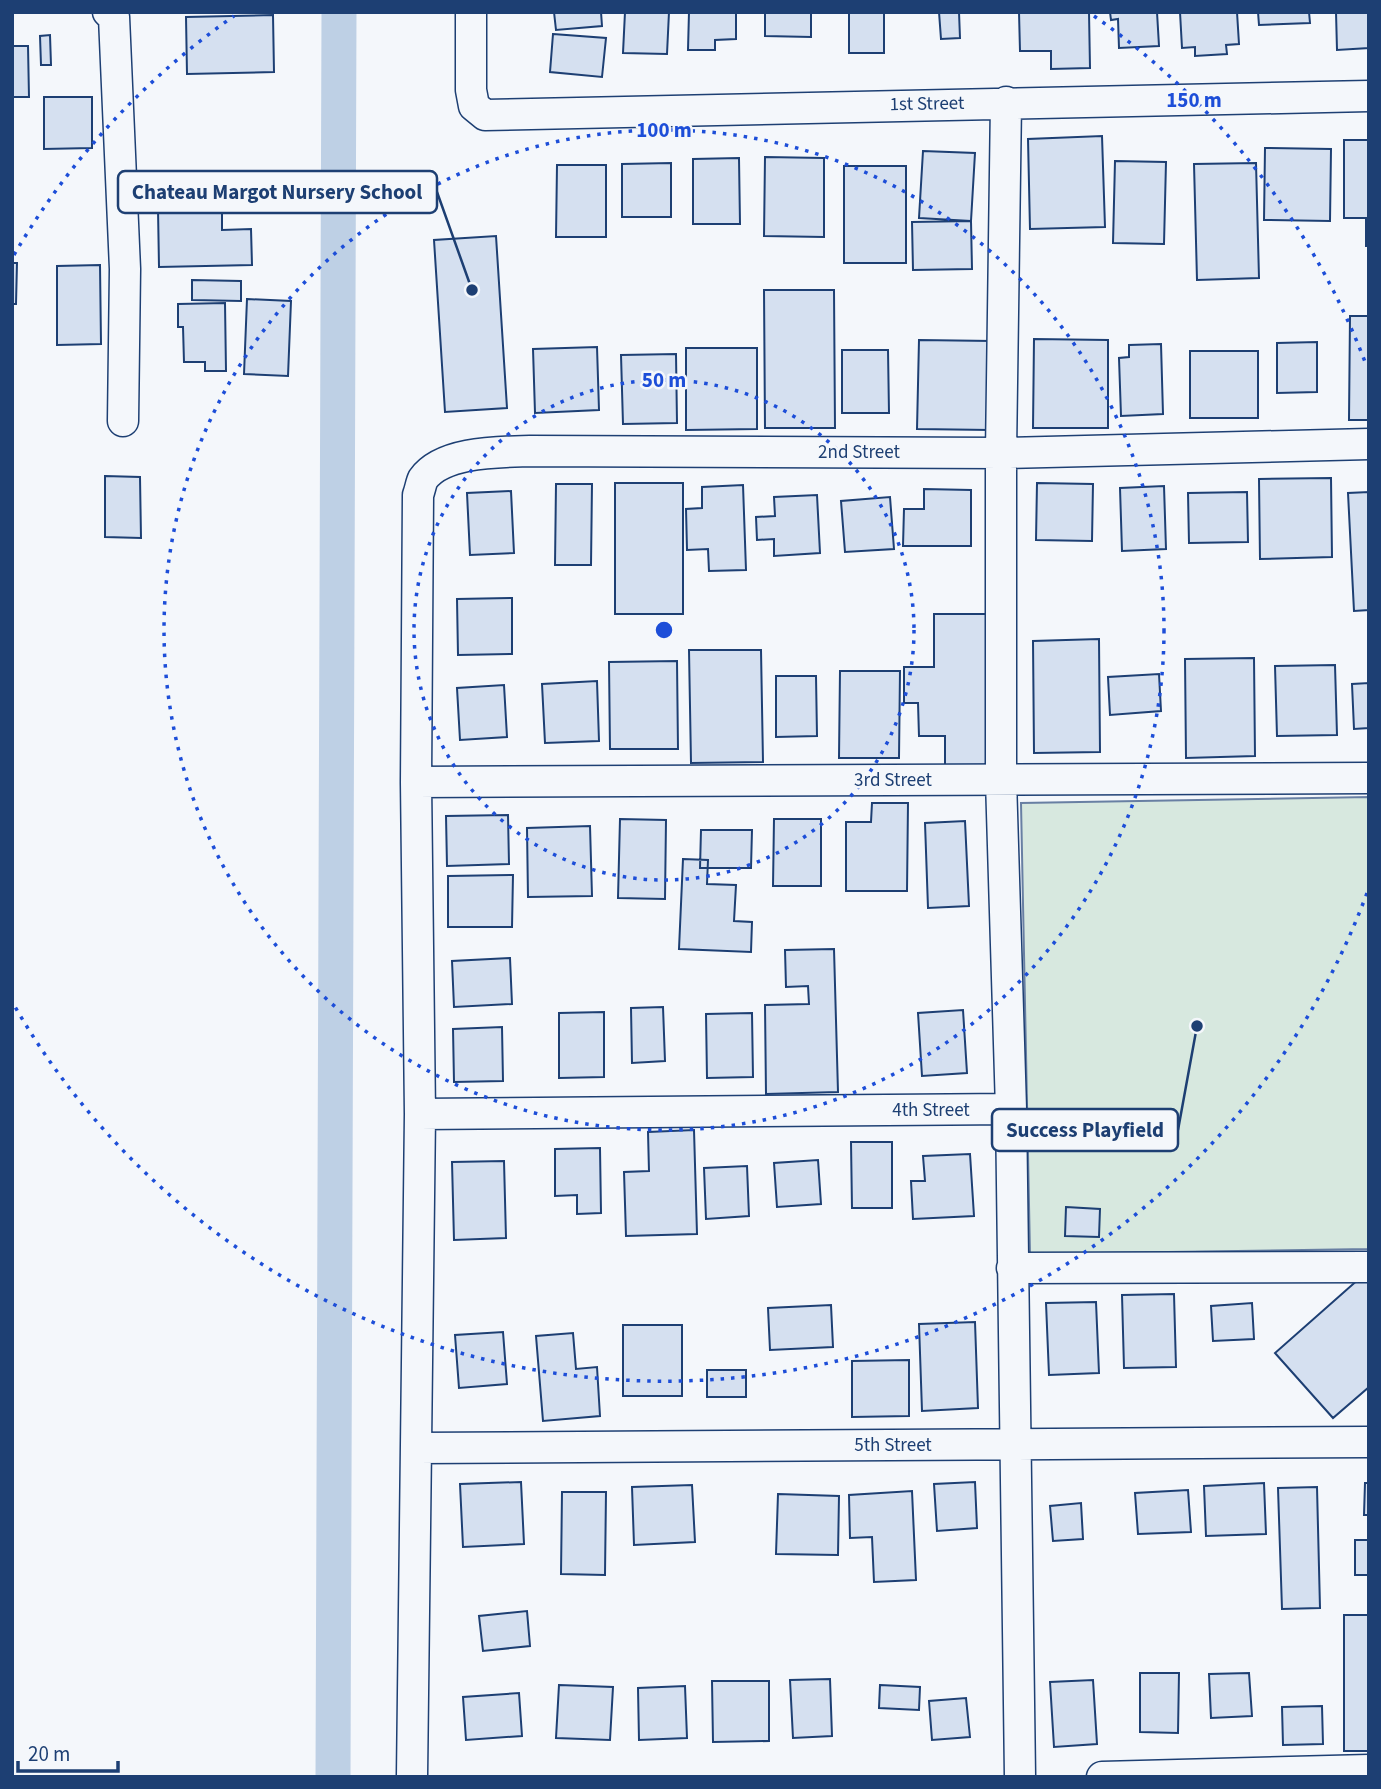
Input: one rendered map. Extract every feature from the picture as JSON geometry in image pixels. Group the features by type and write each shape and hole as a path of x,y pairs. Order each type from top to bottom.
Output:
{"street":[{"path":"107,12 114,18 125,269 123,421"},
{"name":"1st Street","path":"471,12 471,90 474,106 485,115 1369,96"},
{"path":"1006,102 1001,453 1001,780 1011,1109 1020,1777"},
{"name":"2nd Street","path":"416,782 418,495 423,480 435,469 479,453 1001,453 1369,444"},
{"name":"3rd Street","path":"416,782 1369,778"},
{"path":"412,1777 419,1114 416,782"},
{"name":"4th Street","path":"419,1114 1011,1109"},
{"path":"1012,1268 1369,1267"},
{"name":"5th Street","path":"417,1448 1369,1442"},
{"path":"1102,1777 1369,1770"}],"shaded area":[{"path":"1369,797 1369,1249 1030,1254 1021,803"}],"building":[{"path":"554,12 601,12 602,26 556,30"},
{"path":"625,12 669,12 667,54 623,53"},
{"path":"689,12 736,12 736,39 715,40 715,50 688,50"},
{"path":"765,12 811,12 811,37 765,36"},
{"path":"849,12 884,12 884,53 849,53"},
{"path":"939,12 959,12 960,38 941,39"},
{"path":"1019,12 1089,12 1090,68 1051,69 1051,51 1020,51"},
{"path":"1110,12 1157,12 1159,46 1119,48 1118,19 1111,20"},
{"path":"1180,12 1237,12 1239,44 1226,45 1227,54 1195,56 1195,47 1182,48"},
{"path":"1258,12 1309,12 1310,23 1259,25"},
{"path":"1336,12 1369,12 1369,48 1337,50"},
{"path":"273,15 274,72 187,74 186,17"},
{"path":"553,34 606,38 602,77 550,72"},
{"path":"50,35 51,65 41,65 40,36"},
{"path":"12,46 28,46 29,97 12,97"},
{"path":"44,97 92,97 92,148 44,149"},
{"path":"1102,136 1105,227 1030,229 1028,139"},
{"path":"1344,140 1369,140 1369,246 1366,246 1366,218 1344,218"},
{"path":"1265,148 1331,149 1330,221 1264,220"},
{"path":"923,151 975,153 971,221 919,218"},
{"path":"765,157 824,158 824,237 764,236"},
{"path":"739,158 740,224 693,224 693,159"},
{"path":"1115,161 1166,162 1164,244 1113,243"},
{"path":"671,163 671,217 622,217 622,164"},
{"path":"1256,163 1259,278 1197,280 1194,164"},
{"path":"557,165 606,165 606,237 556,237"},
{"path":"844,166 906,166 906,263 844,263"},
{"path":"222,207 222,230 251,229 252,265 159,267 158,209"},
{"path":"971,221 972,269 913,270 912,222"},
{"path":"496,236 507,408 445,412 434,240"},
{"path":"12,263 17,263 16,304 12,304"},
{"path":"100,265 101,344 57,345 57,266"},
{"path":"192,280 241,281 241,301 192,300"},
{"path":"764,290 834,290 835,428 765,428"},
{"path":"247,299 291,301 288,376 244,374"},
{"path":"225,303 226,371 205,371 205,362 184,362 183,327 178,327 178,304"},
{"path":"1350,316 1369,316 1369,420 1349,420"},
{"path":"1034,339 1108,340 1108,428 1033,428"},
{"path":"919,340 992,341 990,430 917,429"},
{"path":"1317,342 1317,392 1277,393 1277,343"},
{"path":"1161,344 1163,414 1121,416 1119,358 1129,357 1129,345"},
{"path":"597,347 599,410 535,413 533,349"},
{"path":"686,348 757,348 757,429 686,430"},
{"path":"842,350 888,350 889,413 842,413"},
{"path":"1190,351 1258,351 1258,418 1190,418"},
{"path":"676,354 677,423 623,424 621,355"},
{"path":"105,476 140,477 141,538 105,537"},
{"path":"1331,478 1332,557 1260,559 1259,479"},
{"path":"615,483 683,483 683,614 615,614"},
{"path":"1037,483 1093,484 1092,541 1036,540"},
{"path":"556,484 592,484 591,565 555,565"},
{"path":"743,485 746,570 709,571 708,549 687,550 686,509 702,508 702,487"},
{"path":"1164,486 1166,549 1122,551 1120,488"},
{"path":"924,489 971,490 971,546 903,546 904,509 924,509"},
{"path":"511,491 514,553 470,555 467,493"},
{"path":"1247,492 1248,542 1189,543 1188,493"},
{"path":"1369,492 1369,610 1354,611 1348,493"},
{"path":"817,495 820,553 774,556 774,539 757,540 756,517 775,516 774,497"},
{"path":"890,497 894,549 845,552 841,501"},
{"path":"512,598 512,654 458,655 457,599"},
{"path":"934,614 987,614 987,766 945,766 945,736 919,736 918,703 904,703 904,667 934,667"},
{"path":"1099,639 1100,752 1034,753 1033,641"},
{"path":"689,650 761,650 763,762 691,763"},
{"path":"1254,658 1255,756 1186,758 1185,659"},
{"path":"677,661 678,749 610,749 609,662"},
{"path":"1335,665 1337,735 1277,736 1275,666"},
{"path":"840,671 900,671 899,758 839,758"},
{"path":"1159,674 1161,711 1110,715 1108,677"},
{"path":"776,676 816,676 817,736 776,737"},
{"path":"597,681 599,741 545,743 542,684"},
{"path":"1369,683 1369,728 1354,729 1352,684"},
{"path":"504,685 507,737 460,740 457,688"},
{"path":"872,803 908,803 907,891 846,891 846,822 871,822"},
{"path":"508,815 509,864 447,866 446,816"},
{"path":"620,819 666,820 665,899 618,898"},
{"path":"774,819 821,819 821,886 773,886"},
{"path":"965,821 969,906 928,908 925,823"},
{"path":"590,826 592,896 528,897 527,828"},
{"path":"701,830 752,830 751,868 700,868"},
{"path":"683,859 708,860 707,884 736,885 734,921 752,922 751,952 679,949"},
{"path":"513,875 512,927 448,927 448,876"},
{"path":"834,949 838,1092 766,1094 765,1005 809,1004 808,986 786,987 785,950"},
{"path":"510,958 512,1004 454,1007 452,961"},
{"path":"663,1007 665,1061 632,1063 631,1008"},
{"path":"963,1010 967,1073 922,1076 918,1013"},
{"path":"604,1012 604,1077 559,1078 559,1013"},
{"path":"752,1013 753,1077 707,1078 706,1014"},
{"path":"502,1027 503,1081 454,1082 453,1029"},
{"path":"694,1130 697,1234 626,1236 624,1172 649,1171 648,1132"},
{"path":"851,1142 892,1142 892,1208 852,1208"},
{"path":"600,1148 601,1213 577,1214 577,1195 555,1196 555,1149"},
{"path":"970,1154 974,1216 913,1219 911,1181 925,1181 923,1156"},
{"path":"818,1160 821,1204 777,1207 774,1163"},
{"path":"504,1161 506,1238 454,1240 452,1162"},
{"path":"747,1166 749,1216 706,1219 704,1168"},
{"path":"1066,1207 1100,1209 1099,1237 1065,1236"},
{"path":"1369,1270 1369,1387 1333,1418 1275,1353"},
{"path":"1174,1294 1176,1367 1124,1368 1122,1295"},
{"path":"1096,1302 1099,1373 1049,1375 1046,1303"},
{"path":"1252,1303 1254,1339 1213,1341 1211,1306"},
{"path":"831,1305 833,1347 770,1350 768,1308"},
{"path":"975,1322 978,1408 922,1411 919,1324"},
{"path":"623,1325 682,1325 682,1396 623,1396"},
{"path":"503,1332 507,1384 459,1388 455,1335"},
{"path":"573,1333 576,1369 597,1367 600,1416 543,1421 536,1336"},
{"path":"909,1360 909,1416 852,1417 852,1361"},
{"path":"707,1370 746,1370 746,1397 707,1397"},
{"path":"521,1482 524,1544 463,1547 460,1484"},
{"path":"975,1482 977,1528 937,1531 934,1484"},
{"path":"1264,1483 1266,1534 1206,1536 1204,1486"},
{"path":"1365,1483 1369,1483 1369,1515 1364,1515"},
{"path":"692,1485 695,1542 634,1545 632,1487"},
{"path":"1317,1487 1320,1608 1282,1609 1278,1488"},
{"path":"1188,1490 1191,1532 1138,1534 1135,1493"},
{"path":"912,1491 916,1580 874,1582 872,1537 850,1538 849,1495"},
{"path":"562,1492 606,1492 605,1575 561,1574"},
{"path":"778,1494 839,1496 838,1555 776,1554"},
{"path":"1081,1503 1083,1539 1053,1541 1050,1506"},
{"path":"1355,1540 1369,1540 1369,1575 1355,1575"},
{"path":"527,1611 530,1646 483,1651 479,1616"},
{"path":"1344,1615 1369,1615 1369,1751 1344,1751"},
{"path":"1140,1673 1179,1673 1178,1733 1140,1732"},
{"path":"1249,1673 1252,1716 1211,1718 1209,1674"},
{"path":"830,1679 832,1736 793,1738 790,1680"},
{"path":"1093,1680 1097,1744 1054,1747 1050,1682"},
{"path":"712,1681 769,1681 769,1741 713,1742"},
{"path":"559,1685 613,1687 610,1740 556,1738"},
{"path":"880,1685 920,1687 919,1710 879,1708"},
{"path":"685,1686 687,1738 639,1740 638,1688"},
{"path":"519,1693 522,1736 466,1740 463,1697"},
{"path":"966,1698 970,1737 932,1740 929,1701"},
{"path":"1322,1706 1323,1744 1283,1745 1282,1707"}],"waterway":[{"path":"333,1777 339,12"}],"place":[{"name":"Chateau Margot Nursery School","path":"472,290"},
{"name":"Success Playfield","path":"1197,1026"}]}
